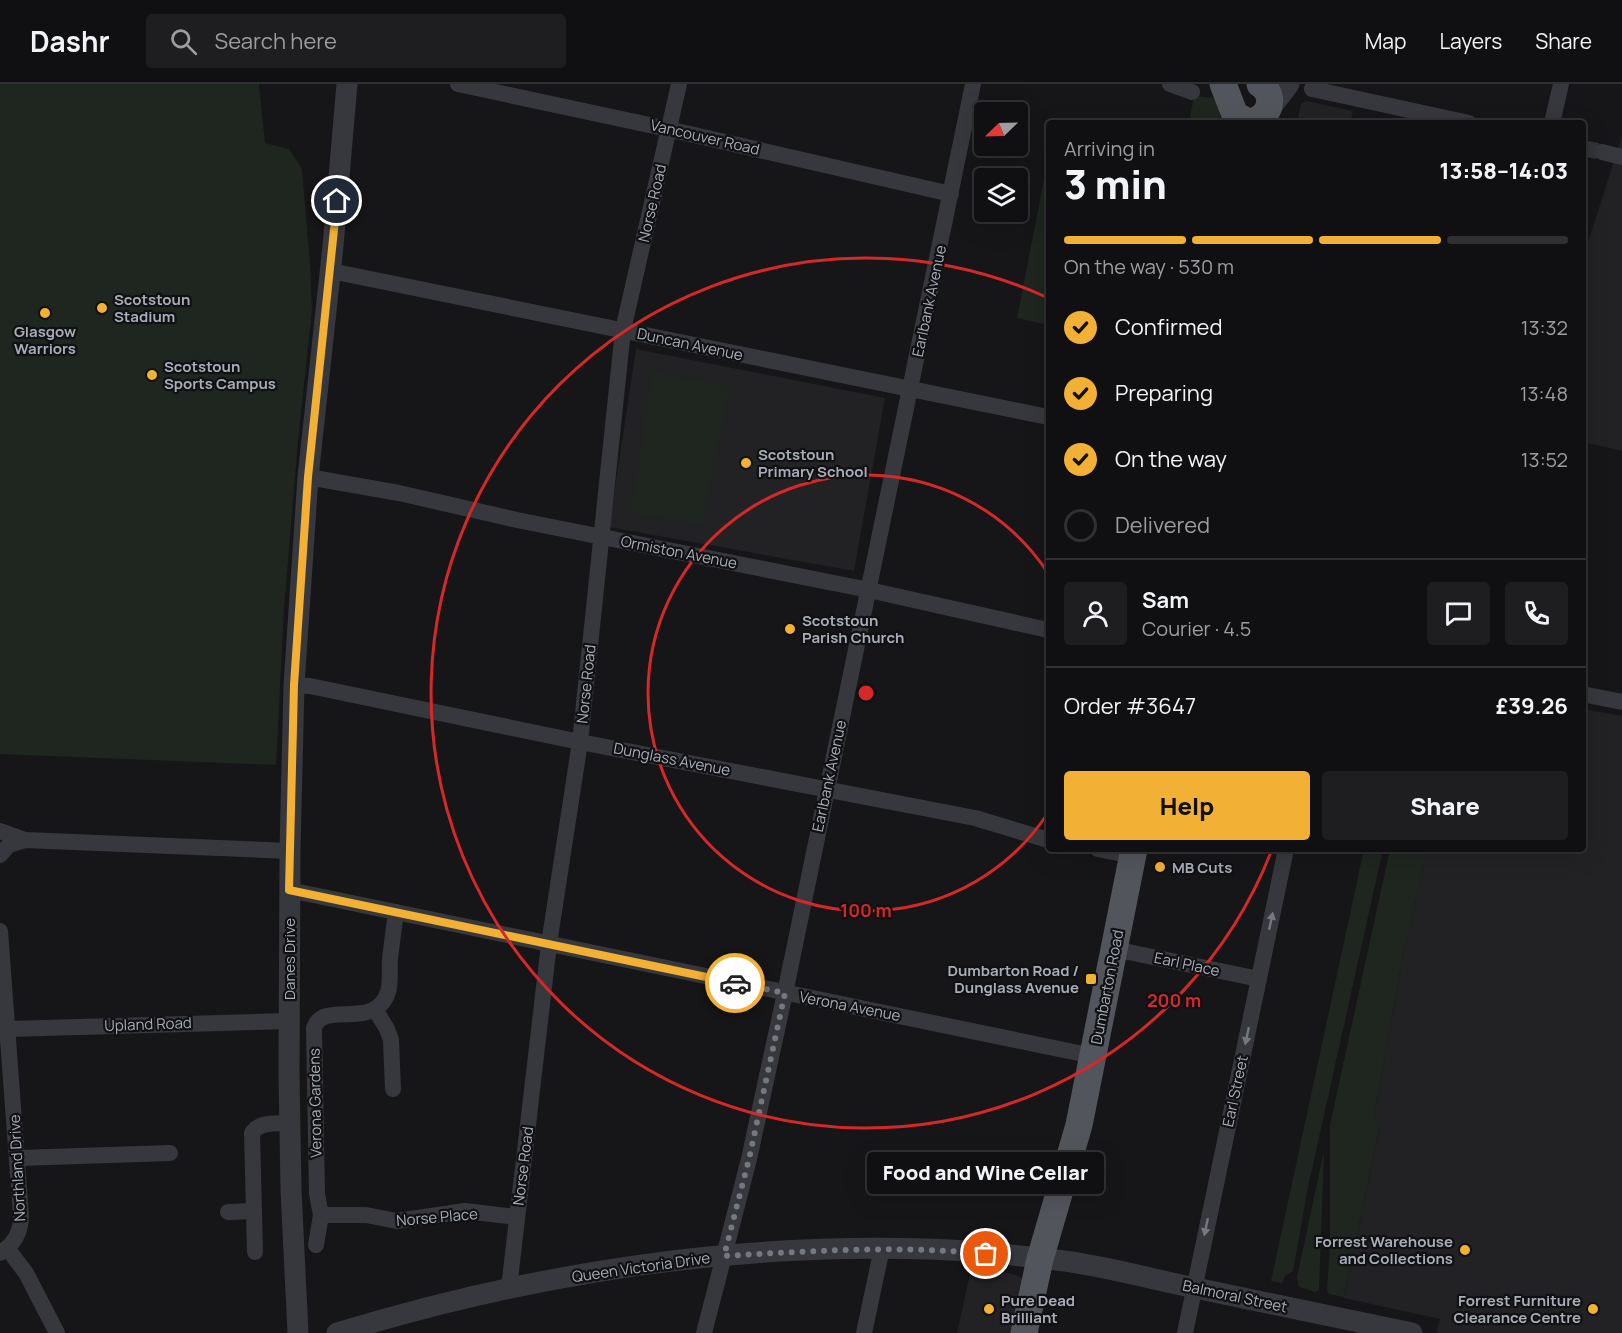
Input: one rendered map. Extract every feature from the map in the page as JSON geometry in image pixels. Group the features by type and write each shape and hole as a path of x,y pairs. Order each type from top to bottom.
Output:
{"main road":[{"path":"1260,84 1268,92 1270,98 1267,116"},
{"path":"1233,102 1246,120"},
{"name":"Dumbarton Road","path":"1024,1333 1073,1183 1079,1125 1133,852"},
{"name":"Dumbarton Road","path":"1042,1333 1049,1260"}],"street":[{"name":"Danes Drive","path":"298,1333 289,1123 289,890 294,685 308,477 331,271 347,84"},
{"name":"Vancouver Road","path":"458,84 668,129 951,195"},
{"name":"Norse Road","path":"509,1288 549,944 580,742 623,330 678,84"},
{"name":"Earlbank Avenue","path":"704,1333 749,1159 785,993 973,84"},
{"path":"1170,84 1192,92"},
{"path":"1267,116 1289,84"},
{"path":"1553,120 1561,84"},
{"path":"1312,89 1455,120"},
{"path":"1602,152 1622,157"},
{"name":"Duncan Avenue","path":"331,271 1046,417"},
{"name":"Ormiston Avenue","path":"308,477 399,493 516,520 869,590 1046,630"},
{"name":"Dunglass Avenue","path":"294,685 310,686 580,742 975,818 1046,839"},
{"path":"1586,695 1622,702"},
{"path":"0,831 25,840 290,851"},
{"path":"0,855 9,845 25,840"},
{"name":"Earl Street","path":"1185,1333 1285,852"},
{"name":"Verona Avenue","path":"289,890 1093,1056"},
{"path":"393,1089 391,1040 375,1010 384,1002 388,991 396,912"},
{"name":"Northland Drive","path":"0,931 21,1222 16,1238 4,1251"},
{"name":"Earl Place","path":"1114,949 1259,979"},
{"name":"Verona Gardens","path":"316,1245 321,1215 317,1194 314,1028 318,1020 325,1015 362,1014 375,1010"},
{"name":"Upland Road","path":"8,1029 289,1021"},
{"path":"255,1252 252,1133 257,1127 265,1124 289,1123"},
{"path":"18,1158 170,1153"},
{"path":"228,1212 254,1211"},
{"name":"Norse Place","path":"321,1215 366,1215 397,1221 465,1211 517,1217"},
{"path":"864,1333 882,1248"},
{"name":"Queen Victoria Drive","path":"337,1333 447,1302 509,1288 633,1266 724,1256 882,1248 943,1250 1049,1260"},
{"path":"4,1251 26,1273 57,1333"},
{"name":"Balmoral Street","path":"1049,1260 1193,1287 1412,1333"}],"shaded area":[{"name":"Scotstoun Sports Campus","path":"0,84 259,84 265,143 289,149 302,169 312,310 284,609 276,765 0,754"},
{"path":"1194,96 1217,98 1221,120 1190,120"},
{"path":"1306,101 1353,111 1351,120 1298,120 1301,104"},
{"path":"1622,136 1622,451 1586,443 1586,249"},
{"path":"1046,169 1046,325 1017,318"},
{"name":"Scotstoun Primary School","path":"636,349 885,398 854,571 609,527"},
{"path":"652,371 730,386 701,526 630,512"},
{"path":"1586,710 1622,716 1622,1333 1436,1333 1440,1319 1344,1298 1379,1129 1374,1116 1404,950 1427,852 1586,852"},
{"path":"1363,852 1382,852 1308,1187 1293,1271 1285,1276 1282,1283 1271,1281"},
{"path":"1389,852 1427,852 1404,950 1374,1116 1379,1129 1344,1297 1329,1294 1327,1290 1330,1246 1330,1125"},
{"path":"1324,1151 1319,1289 1316,1292 1299,1287 1297,1277"},
{"path":"972,1265 1016,1275 1024,1280 1018,1316 1010,1333 957,1333"}],"tunnel":[{"path":"1586,149 1602,152"}],"way so far":[{"path":"735,983 785,993 749,1159 724,1256 882,1248 986,1254"}],"place":[{"name":"Scotstoun Stadium","path":"102,308"},
{"name":"Glasgow Warriors","path":"45,313"},
{"name":"Scotstoun Sports Campus","path":"152,375"},
{"name":"Scotstoun Primary School","path":"746,463"},
{"name":"Scotstoun Parish Church","path":"790,629"},
{"name":"MB Cuts","path":"1160,867"},
{"name":"Dumbarton Road / Dunglass Avenue","path":"1091,979"},
{"name":"Forrest Warehouse and Collections","path":"1465,1250"},
{"name":"Food and Wine Cellar","path":"986,1254"},
{"name":"Pure Dead Brilliant","path":"989,1309"},
{"name":"Forrest Furniture Clearance Centre","path":"1593,1309"}],"route":[{"path":"337,201 308,477 294,685 289,890 735,983"}]}
